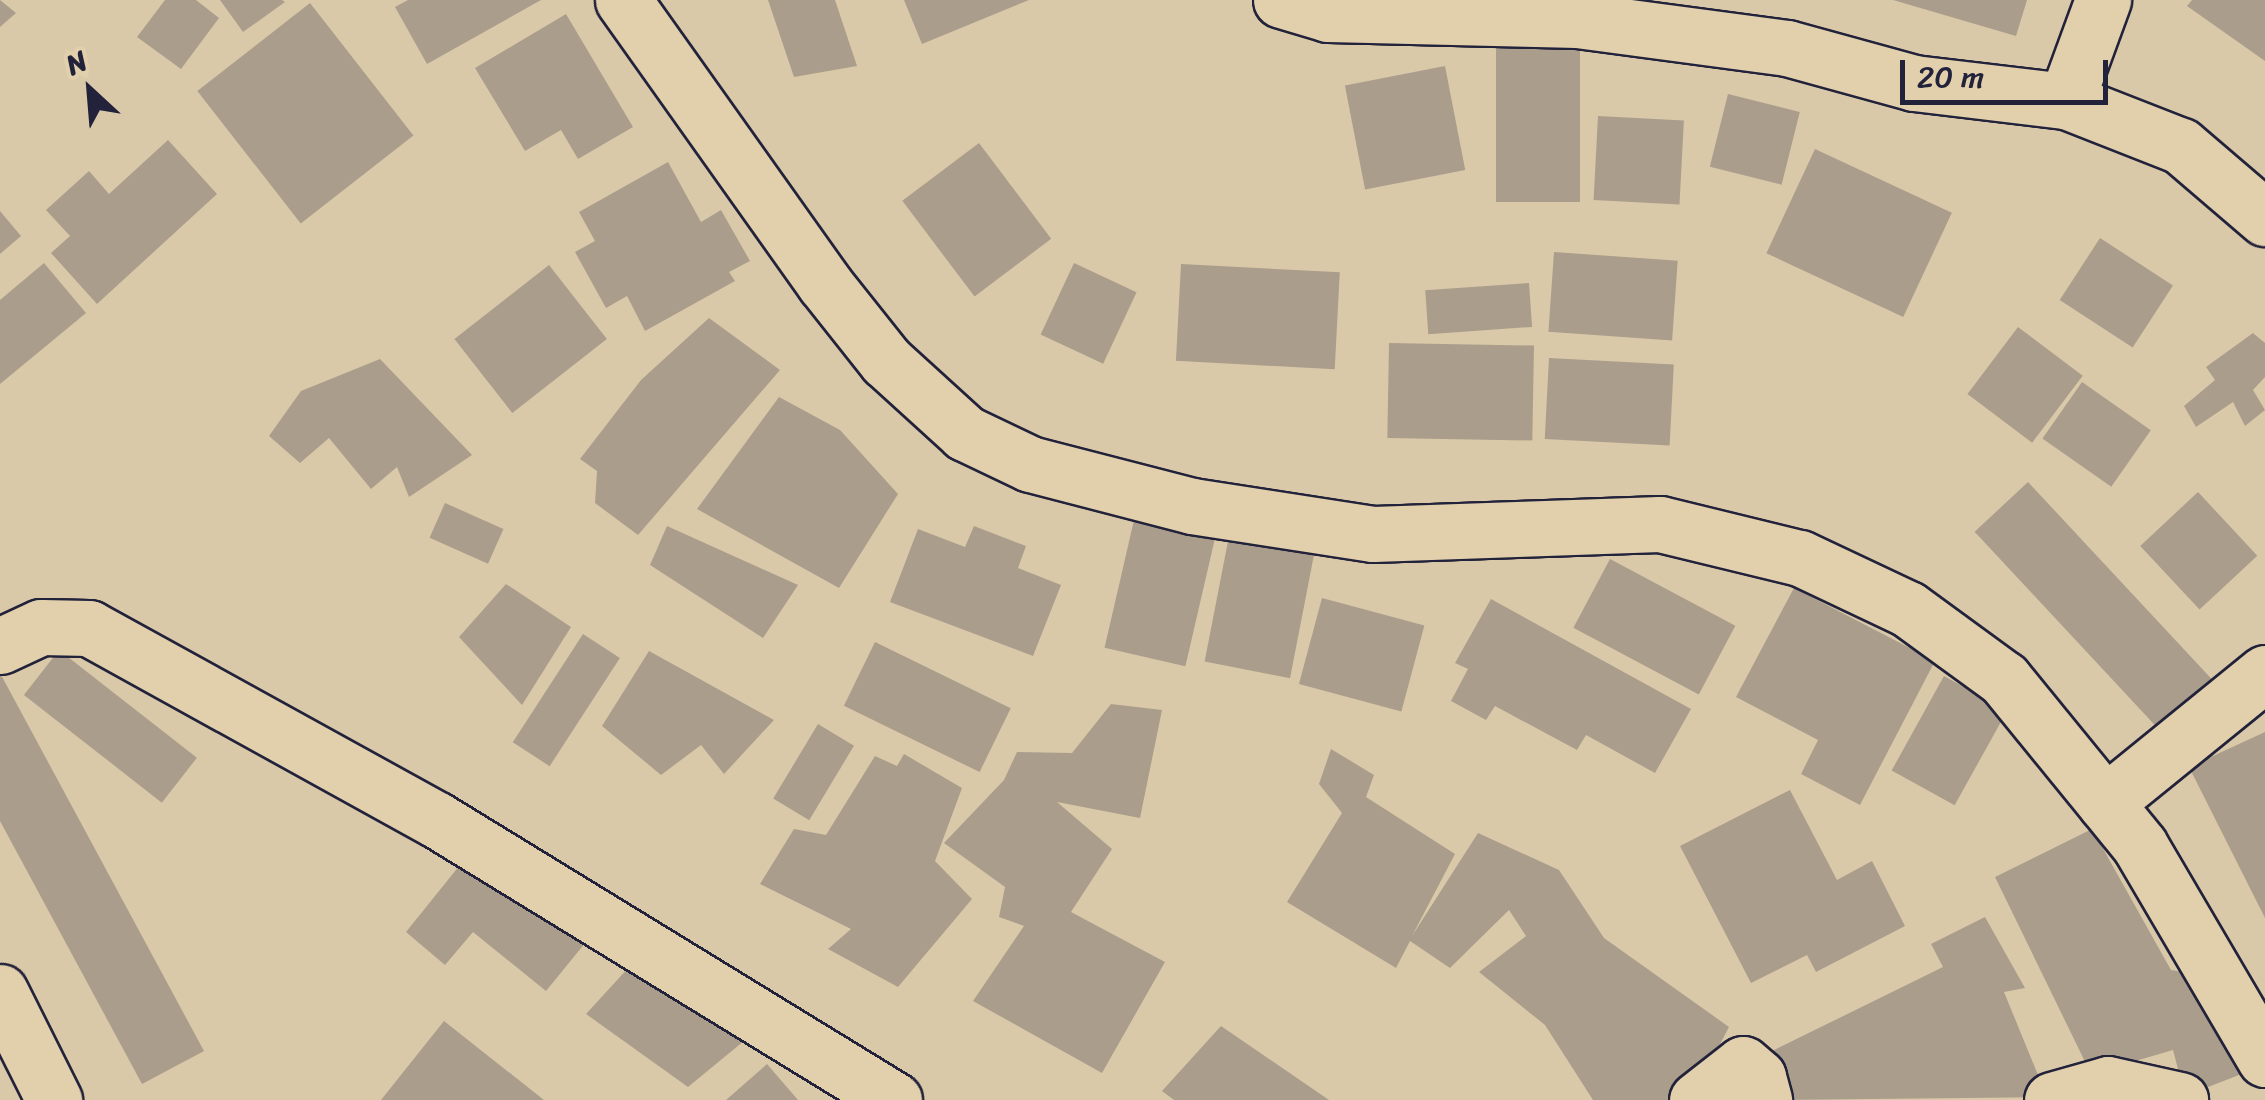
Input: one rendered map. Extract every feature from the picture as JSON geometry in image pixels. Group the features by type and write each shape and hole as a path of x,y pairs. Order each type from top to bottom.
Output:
{"street":[{"path":"623,0 824,283 886,360 965,433 1030,464 1192,506 1373,534 1660,524 1800,558 1908,609 2004,679 2140,846 2265,1058"},
{"path":"1281,0 1328,14 1577,20 1787,48 1914,83 2066,101 2181,146 2265,218"},
{"path":"2066,101 2104,0"},
{"path":"0,646 41,627 89,628 436,820 894,1100"},
{"path":"2105,803 2265,672"},
{"path":"0,992 54,1100"},
{"path":"1697,1100 1742,1064 1758,1077 1764,1100"},
{"path":"2052,1100 2108,1084 2180,1100"}],"building":[{"path":"0,0 16,13 0,27"},
{"path":"165,0 196,0 219,18 181,69 137,37"},
{"path":"220,0 282,0 285,2 243,32"},
{"path":"408,0 541,0 427,64 395,7"},
{"path":"768,0 835,0 857,66 794,77"},
{"path":"904,0 1029,0 922,44"},
{"path":"1893,0 2027,0 2016,36"},
{"path":"2192,0 2265,0 2265,61 2187,6"},
{"path":"310,3 413,135 301,223 197,91"},
{"path":"566,14 633,127 578,159 561,130 525,151 475,68"},
{"path":"1496,45 1580,45 1580,202 1496,202"},
{"path":"1445,66 1465,170 1365,190 1345,85"},
{"path":"1728,94 1800,112 1782,185 1710,167"},
{"path":"1598,116 1684,121 1679,204 1594,200"},
{"path":"168,140 217,194 97,304 51,253 70,236 46,210 89,171 109,194"},
{"path":"979,143 1051,239 975,297 902,201"},
{"path":"1815,149 1952,213 1903,317 1766,253"},
{"path":"668,162 701,222 721,210 750,261 729,272 735,281 645,331 627,296 606,308 575,252 595,241 579,212"},
{"path":"0,211 21,236 0,254"},
{"path":"2100,238 2173,285 2133,347 2060,300"},
{"path":"1554,252 1678,261 1672,340 1548,332"},
{"path":"44,263 86,313 0,384 0,300"},
{"path":"1074,263 1137,292 1103,364 1041,335"},
{"path":"1181,264 1340,272 1335,369 1176,361"},
{"path":"549,265 607,339 512,413 454,339"},
{"path":"1529,283 1532,327 1428,334 1425,290"},
{"path":"709,318 780,370 638,535 595,503 597,471 580,459 641,380"},
{"path":"2018,327 2083,376 2032,443 1967,394"},
{"path":"2253,333 2265,343 2265,377 2253,390 2265,410 2245,426 2233,402 2196,427 2184,406 2215,380 2206,367"},
{"path":"1389,343 1534,346 1532,441 1387,438"},
{"path":"1549,358 1674,365 1670,445 1545,439"},
{"path":"380,359 472,455 409,497 397,467 371,489 329,438 300,463 269,436 301,391"},
{"path":"2082,382 2151,430 2111,487 2042,439"},
{"path":"779,397 840,430 898,494 839,588 697,509"},
{"path":"2028,482 2224,692 2170,742 1975,532"},
{"path":"2198,492 2257,556 2200,610 2140,546"},
{"path":"445,503 503,529 488,564 430,538"},
{"path":"1134,520 1215,539 1185,666 1105,648"},
{"path":"667,526 798,585 763,638 650,565"},
{"path":"974,526 1026,546 1018,568 1061,585 1033,656 890,602 918,529 965,547"},
{"path":"1230,531 1315,548 1290,678 1205,662"},
{"path":"1610,559 1735,626 1699,695 1573,628"},
{"path":"506,584 571,627 522,705 459,637"},
{"path":"1794,588 1935,661 1860,805 1801,774 1818,740 1736,697"},
{"path":"1322,598 1424,625 1401,711 1299,684"},
{"path":"1491,599 1691,709 1655,773 1586,735 1577,750 1495,706 1486,720 1451,701 1468,669 1455,663"},
{"path":"583,634 620,658 550,766 513,742"},
{"path":"875,642 1011,708 980,772 844,706"},
{"path":"59,650 197,758 162,803 24,695"},
{"path":"649,651 774,720 724,774 701,745 661,775 602,726"},
{"path":"0,673 204,1051 142,1084 0,821"},
{"path":"1944,676 2007,711 1955,805 1892,770"},
{"path":"1111,704 1162,710 1140,818 1057,802 1112,849 1071,912 1165,962 1102,1073 973,1001 1024,926 999,917 1005,887 944,843 1004,780 1017,752 1072,753"},
{"path":"818,724 854,746 809,820 773,799"},
{"path":"2265,732 2265,918 2189,767"},
{"path":"1331,749 1374,775 1366,797 1455,854 1412,936 1478,833 1559,870 1604,938 1729,1027 1691,1100 1593,1100 1545,1025 1479,972 1526,936 1509,910 1450,968 1410,941 1396,968 1287,902 1342,813 1319,784"},
{"path":"904,754 962,788 935,861 972,899 898,987 828,949 851,929 760,884 794,829 826,835 875,756 897,766"},
{"path":"1790,790 1837,880 1872,861 1905,926 1816,972 1807,955 1751,983 1680,846"},
{"path":"2092,829 2171,970 2203,975 2257,1068 2185,1096 2173,1050 2091,1074 1995,877"},
{"path":"472,850 586,942 546,991 473,932 445,965 406,932"},
{"path":"1985,917 2025,988 2004,992 2047,1097 1779,1100 1766,1054 1943,967 1931,944"},
{"path":"641,954 750,1036 688,1087 586,1014"},
{"path":"444,1021 544,1100 381,1100"},
{"path":"1221,1026 1329,1100 1174,1100 1162,1091"},
{"path":"767,1064 798,1100 726,1100"}]}
